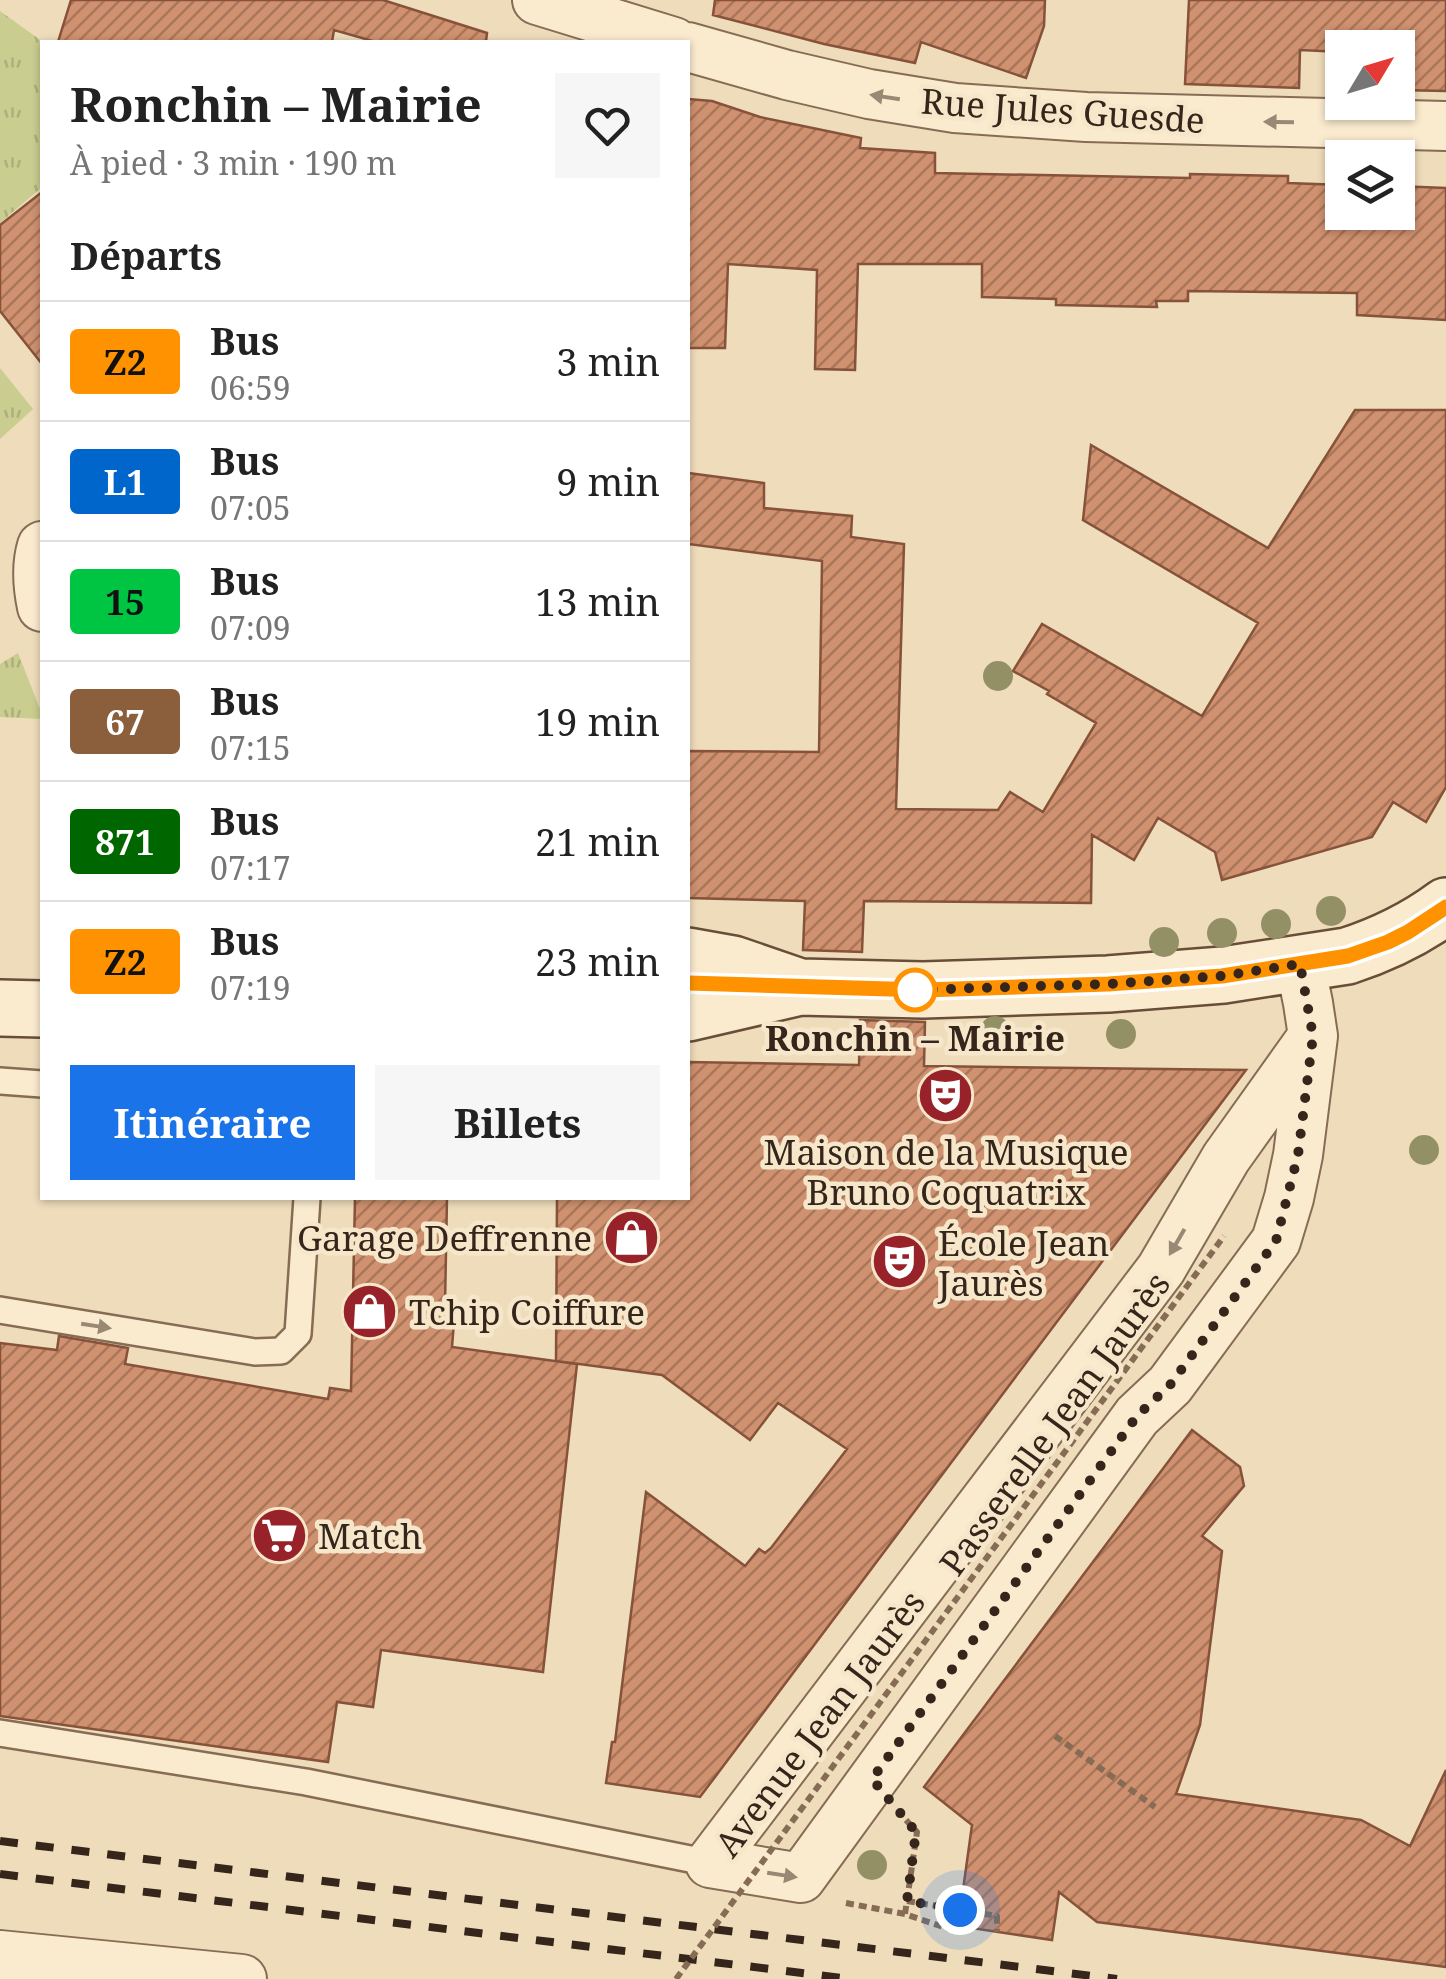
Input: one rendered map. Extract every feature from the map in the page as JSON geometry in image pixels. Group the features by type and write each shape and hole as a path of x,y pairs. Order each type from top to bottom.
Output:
{"main road":[{"path":"694,984 734,964 800,988 923,990 1222,976 1348,956 1408,932 1446,906"},
{"path":"0,973 40,972"},
{"path":"0,1008 40,1009"}],"street":[{"path":"538,0 629,14 671,40"},
{"name":"Rue Jules Guesde","path":"690,47 786,76 955,108 1086,117 1446,126"},
{"path":"40,554 40,598"},
{"name":"Avenue Jean Jaurès","path":"1300,964 1313,1036 1298,1155 1276,1241 1170,1385 1137,1416 801,1878 710,1862 1162,1269 1226,1158 1313,1036"},
{"path":"0,1954 242,1979"}],"lane":[{"path":"0,1081 40,1084"},
{"path":"0,1310 255,1352 281,1352 298,1334 307,1200"},
{"path":"0,1733 306,1782 710,1862"}],"path":[{"name":"Passerelle Jean Jaurès","path":"676,1979 1224,1236"},
{"path":"1055,1736 1155,1807"},
{"path":"872,1779 916,1832 905,1914"},
{"path":"907,1901 997,1916 997,1932"},
{"path":"868,1907 905,1914 958,1932"}],"green space":[{"path":"0,11 40,40 40,189 0,223"},
{"path":"0,368 33,409 0,439"},
{"path":"18,653 40,709 40,719 0,717 0,664"}],"building":[{"path":"71,0 383,0 487,33 486,40 369,40 334,30 332,40 59,40"},
{"path":"715,0 1045,0 1044,26 1026,78 921,42 915,63 824,44 713,15"},
{"path":"1189,0 1446,0 1446,91 1415,90 1415,30 1325,30 1325,51 1300,50 1299,88 1185,84"},
{"path":"690,99 712,101 760,117 861,138 860,148 935,153 935,173 1288,176 1288,183 1325,184 1325,230 1415,230 1415,187 1446,188 1446,320 1357,315 1357,293 1188,291 1188,301 1156,301 1157,307 1056,305 1056,299 982,297 982,264 858,264 855,370 815,369 817,270 728,264 725,348 690,348"},
{"path":"40,194 40,361 0,311 0,225"},
{"path":"1355,410 1446,410 1446,787 1426,822 1393,802 1372,837 1222,880 1215,852 1158,818 1134,860 1092,835 1091,903 864,901 862,952 803,950 805,901 690,898 690,751 819,752 822,561 690,544 690,473 764,483 764,508 852,516 851,537 904,544 896,809 998,810 1010,792 1043,812 1096,723 1013,671 1042,624 1202,716 1258,623 1083,520 1091,445 1268,548"},
{"path":"860,1020 925,1022 924,1066 1246,1070 700,1797 606,1783 615,1742 646,1492 745,1566 759,1549 765,1553 771,1548 847,1449 778,1403 750,1440 662,1375 556,1361 557,1200 690,1200 690,1062 859,1065"},
{"name":"Match","path":"355,1200 447,1200 445,1306 455,1310 452,1347 577,1364 543,1672 381,1650 373,1707 337,1702 328,1762 0,1716 0,1343 57,1350 59,1336 128,1348 125,1364 328,1399 330,1388 351,1391"},
{"path":"1192,1430 1240,1467 1244,1486 1202,1536 1222,1551 1200,1725 1176,1794 1361,1820 1410,1846 1446,1770 1446,1967 1097,1922 1059,1892 1052,1940 958,1926 972,1825 924,1787"}],"railway":[{"path":"0,1841 1117,1979"},
{"path":"0,1874 851,1979"}],"bus line":[{"name":"Z2","path":"690,983 923,990 1222,976 1348,956 1408,932 1446,907"}],"place":[{"name":"Ronchin – Mairie","path":"915,990"},
{"name":"Maison de la Musique Bruno Coquatrix","path":"946,1095"},
{"name":"Garage Deffrenne","path":"631,1237"},
{"name":"École Jean Jaurès","path":"899,1262"},
{"name":"Tchip Coiffure","path":"370,1311"},
{"name":"Match","path":"279,1535"}],"route":[{"path":"915,990 1108,984 1222,976 1300,964 1313,1036 1298,1155 1276,1241 1170,1385 1137,1416 872,1779 916,1832 907,1901 960,1910"}]}
